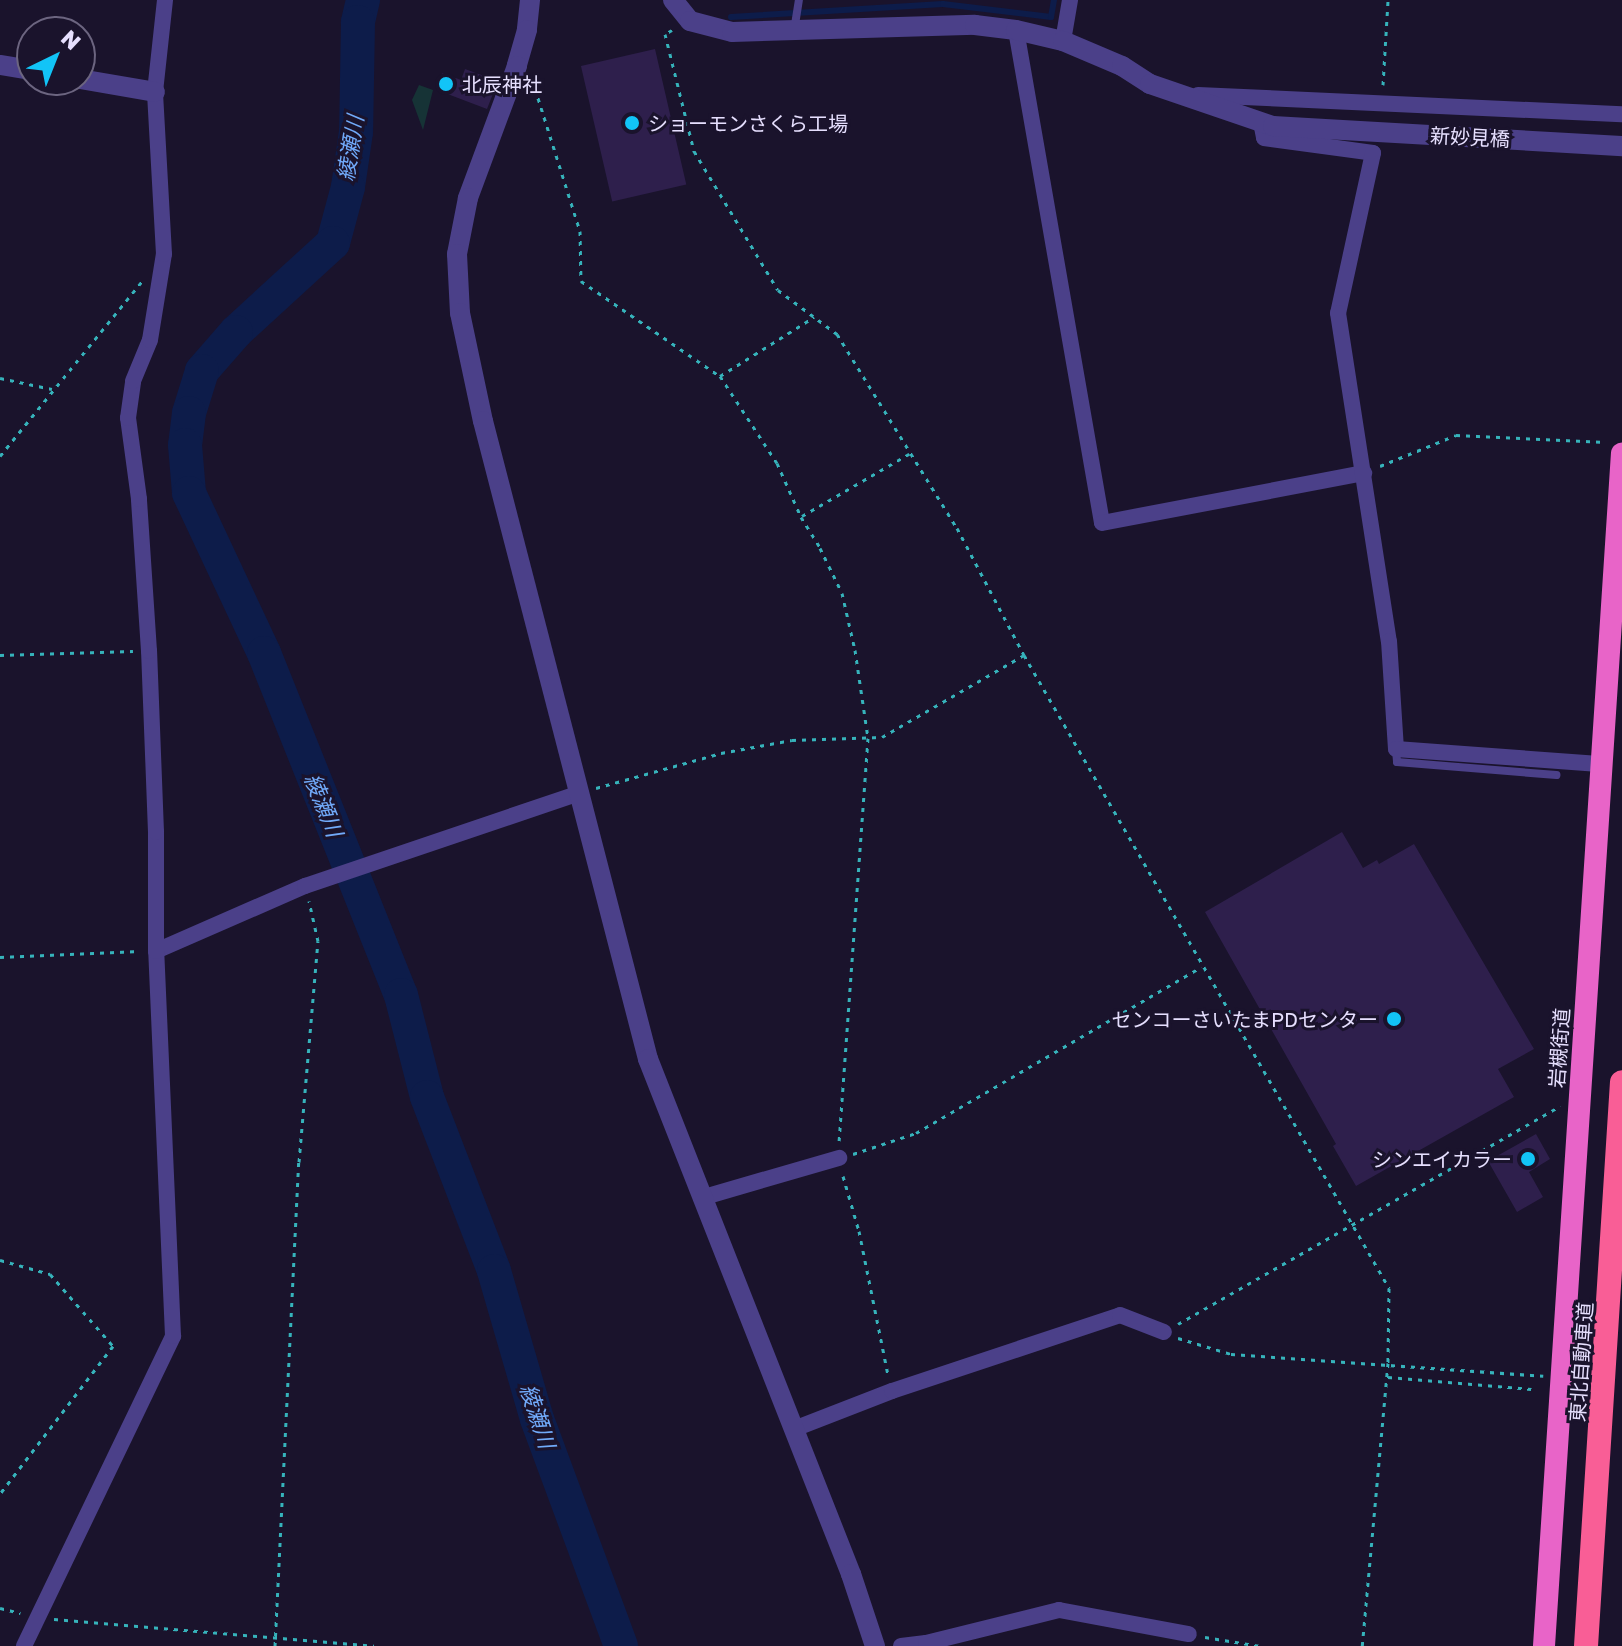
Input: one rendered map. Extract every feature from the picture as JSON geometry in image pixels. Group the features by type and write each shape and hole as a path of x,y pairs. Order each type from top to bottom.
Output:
{"highway":[{"name":"岩槻街道","path":"1544,1646 1602,764 1614,448"},
{"name":"東北自動車道","path":"1586,1646 1622,1082"}],"street":[{"path":"24,1646 173,1336 156,951 156,832 149,651 139,499 128,418 133,381 150,340 164,254 155,92 165,0"},
{"path":"530,0 527,30 517,66 468,198 457,254 460,313 483,421 648,1059 851,1574 875,1646"},
{"path":"673,0 690,21"},
{"path":"1063,41 1070,0"},
{"name":"新妙見橋","path":"690,21 732,32 975,25 1016,30 1063,41 1176,94 1261,122 1622,146"},
{"path":"1016,30 1102,523 1364,473"},
{"path":"96,82 155,92"},
{"path":"1176,94 1622,114"},
{"path":"1261,122 1264,138 1373,153 1338,313 1389,641 1396,749 1602,764"},
{"path":"156,951 305,886 389,855 580,793"},
{"path":"701,1198 839,1158"},
{"path":"794,1429 892,1391 1120,1315 1164,1332"},
{"path":"901,1646 926,1643 1059,1610 1189,1634"}],"lane":[{"path":"794,32 799,0"},
{"path":"1396,749 1397,762 1556,775"}],"path":[{"path":"1382,101 1388,0"},
{"path":"690,21 665,34 694,151 778,290 837,334 957,528 1024,655 1201,967 1389,1288 1388,1363 1362,1646"},
{"path":"517,66 532,79 580,231 581,281 720,376 777,463 801,517 842,593 855,650 868,738 839,1158 859,1231 892,1391"},
{"path":"0,456 164,254"},
{"path":"720,376 814,317"},
{"path":"0,378 52,389"},
{"path":"1364,473 1456,435 1614,448"},
{"path":"801,517 909,454"},
{"path":"0,655 149,651"},
{"path":"580,793 721,753 792,740 882,737 1024,655"},
{"path":"275,1646 298,1178 318,941 305,886"},
{"path":"0,957 156,951"},
{"path":"839,1158 916,1133 1201,967"},
{"path":"1164,1332 1553,1113 1581,1087"},
{"path":"0,1260 50,1274 113,1346 0,1494"},
{"path":"1164,1332 1201,1347 1231,1354 1562,1377"},
{"path":"1386,1377 1532,1389"},
{"path":"0,1608 37,1617 374,1646"},
{"path":"1189,1634 1260,1646"}],"green space":[{"path":"419,85 433,90 423,130 412,100"}],"building":[{"path":"655,49 686,184 612,202 581,66"},
{"path":"465,69 498,81 487,109 437,90 442,73 461,80"},
{"path":"1342,832 1363,868 1377,860 1379,864 1414,844 1534,1049 1498,1069 1514,1097 1356,1186 1333,1146 1336,1144 1205,912"},
{"path":"1536,1134 1550,1159 1529,1172 1543,1197 1517,1212 1488,1161"}],"waterway":[{"name":"綾瀬川","path":"363,0 358,22 356,132 348,187 333,243 236,332 202,371 189,413 185,445 189,493 264,653 401,995 427,1097 494,1271 537,1419 621,1646"},
{"path":"731,17 943,4 1051,17 1054,0"}],"place":[{"name":"北辰神社","path":"446,84"},
{"name":"ショーモンさくら工場","path":"632,123"},
{"name":"センコーさいたまPDセンター","path":"1394,1019"},
{"name":"シンエイカラー","path":"1528,1159"}]}
